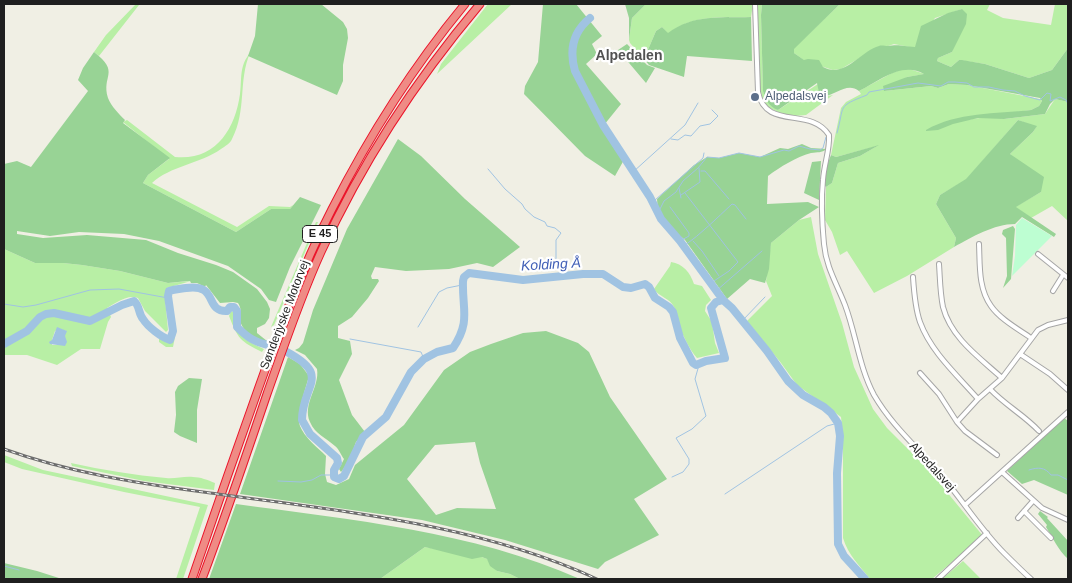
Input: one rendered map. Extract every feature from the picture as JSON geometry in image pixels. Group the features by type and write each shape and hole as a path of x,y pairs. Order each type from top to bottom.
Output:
{"highway":[{"name":"Sønderjyske Motorvej","path":"192,579 283,320 303,270 331,210 388,110 439,36 465,4"},
{"name":"Sønderjyske Motorvej","path":"202,579 283,349 321,252 355,184 394,118 446,44 480,4"}],"street":[{"name":"Alpedalsvej","path":"755,4 758,92 761,103 773,114 818,123 829,135 830,143 824,169 822,194 826,258 829,270 845,304 866,377 884,410 898,429 937,471 987,534 1032,579"},
{"path":"979,244 982,283 991,307 1031,338"},
{"path":"1038,254 1068,278"},
{"path":"939,264 943,307 952,327 969,349 1002,378"},
{"path":"1053,291 1063,275"},
{"path":"913,277 920,322 928,338 935,350 978,399"},
{"path":"957,422 978,399 1002,378 1031,338 1043,327 1068,320"},
{"path":"1020,354 1050,374 1068,390"},
{"path":"920,373 939,394 965,431 997,455"},
{"path":"990,389 998,398 1028,419 1039,431"},
{"path":"965,505 1068,412"},
{"path":"1002,472 1033,500 1051,513 1068,520"},
{"path":"1018,518 1033,500"},
{"path":"1024,511 1051,538"},
{"path":"938,579 987,534"}],"green space":[{"path":"136,4 142,4 139,5 99,56 94,52 106,35"},
{"path":"258,4 321,4 343,22 347,29 348,38 343,65 343,81 337,95 248,56 255,36"},
{"path":"488,4 512,4 437,74 441,64"},
{"path":"543,4 576,4 602,36 592,44 597,54 586,64 621,104 604,125 625,158 615,176 585,156 524,94 525,86 538,62"},
{"path":"625,4 646,4 632,18 629,40 629,18"},
{"path":"646,4 753,4 751,17 697,20 687,23 668,34 662,27 656,31 644,59 629,40 632,18"},
{"path":"757,4 762,4 763,90 766,101 778,110 818,84 819,93 823,97 833,95 806,115 794,116 780,113 768,107 763,101 760,87"},
{"path":"762,4 840,4 794,49 794,53 804,60 819,60 823,67 831,70 845,67 865,53 880,46 898,45 915,47 921,26 948,13 962,9 967,14 966,24 952,52 938,58 937,61 951,67 959,60 985,64 1029,78 1052,70 1068,48 1068,102 1055,99 1045,114 1004,119 978,118 938,130 926,131 938,124 964,117 1031,110 1039,106 1042,101 1040,98 967,85 949,84 938,88 931,86 884,91 883,86 907,77 924,74 907,70 891,74 859,91 846,88 823,97 819,93 817,83 778,110 768,102 763,91"},
{"path":"840,4 990,4 987,10 1003,18 1051,25 1055,4 1068,4 1068,48 1052,70 1029,78 985,64 959,60 951,67 937,61 938,58 952,52 962,9 935,18 915,48 894,44 880,46 841,69 833,70 805,61 794,53 794,48"},
{"path":"718,17 751,17 752,61 687,56 684,77 649,65 644,59 656,31 662,27 668,33 697,20"},
{"path":"627,44 647,65 655,68 646,83 618,50"},
{"path":"94,52 107,65 106,90 108,98 113,107 125,120 123,123 170,158 148,175 143,183 236,232 271,209 290,209 300,197 321,205 290,267 276,302 269,300 261,289 228,266 159,241 124,234 79,232 50,236 17,231 17,234 43,238 87,235 146,240 233,272 257,289 267,302 270,309 269,318 265,324 257,328 257,333 267,341 254,337 243,328 238,303 220,303 206,285 205,287 190,281 168,283 120,271 82,265 35,263 4,249 4,164 17,161 31,167 88,91 78,80 83,68"},
{"path":"250,53 244,74 237,128 230,142 213,154 167,173 152,183 237,227 269,206 290,207 293,205 290,209 271,209 236,232 143,183 148,175 169,159 123,122 127,120 175,157 189,157 201,154 212,148 228,131 237,107 244,63"},
{"path":"906,68 925,74 907,77 884,91 931,86 938,88 949,84 967,85 1040,99 1042,101 1039,106 1031,110 944,123 994,116 1004,119 1045,114 1055,99 1068,102 1068,221 1052,206 1031,218 1015,207 1041,192 1010,154 1036,127 1018,120 966,180 940,195 936,204 956,238 954,247 907,276 874,293 847,251 840,255 832,232 825,220 826,187 832,183 838,163 860,156 877,146 836,157 831,155 841,108 846,102 861,94 859,91 892,73"},
{"path":"1018,120 1037,126 1010,154 1044,177 1041,192 1016,207 1056,234 1054,237 1022,217 1015,224 991,229 954,247 956,238 936,204 940,195 966,179"},
{"path":"398,139 421,156 465,199 520,247 493,267 477,263 449,269 406,271 375,267 371,276 372,279 378,279 379,281 352,317 338,326 338,338 350,341 352,354 339,380 352,415 365,432 356,442 349,462 341,472 339,469 344,459 336,447 315,430 308,415 309,402 316,382 317,369 305,355 295,350 303,343 313,310 347,229"},
{"path":"802,144 811,148 827,149 800,157 768,176 767,204 808,202 819,207 799,220 771,243 769,269 765,283 750,279 727,299 685,240 658,212 657,199 694,165 707,157 719,158 739,153 760,157 780,148 788,149"},
{"path":"879,145 860,156 838,163 832,183 826,187 824,184 826,168 831,155 836,157"},
{"path":"821,161 819,200 804,193 812,162"},
{"path":"811,217 818,254 842,323 854,367 873,409 887,428 928,469 983,536 932,579 870,579 855,560 843,538 843,436 841,417 797,385 747,321 772,296 766,281 771,243 799,220"},
{"path":"1022,218 1052,236 1012,276 1016,225"},
{"path":"316,222 318,222 274,325 271,327"},
{"path":"1013,226 1015,229 1011,279 1003,288 1007,276 1006,238 1002,234 1003,230"},
{"path":"4,249 35,263 82,265 120,271 168,283 191,281 167,288 165,298 168,330 166,332 145,311 138,298 130,297 107,308 111,317 100,349 81,349 57,365 27,355 4,355","holes":["60,329 66,331 58,345 52,345 55,331"]},
{"path":"671,262 686,269 694,284 702,286 711,300 706,305 705,311 712,322 715,343 719,353 697,358 689,347 679,326 672,304 654,289"},
{"path":"231,311 234,312 237,326 242,336 264,349 262,352 244,342 238,335 229,316"},
{"path":"546,331 578,343 589,352 610,397 667,479 634,499 659,535 605,562 598,569 505,540 422,520 240,494 288,357 300,364 309,376 300,408 300,426 308,438 326,456 325,474 327,482 336,485 349,479 355,465 404,425 444,370 470,352 523,333","holes":["475,442 480,463 496,509 457,508 436,515 407,479 435,445"]},
{"path":"176,332 173,347 166,347 159,342 159,338 170,341"},
{"path":"189,378 202,379 197,410 197,443 174,432 176,415 175,392 178,386"},
{"path":"1064,418 1068,421 1068,495 1034,480 1022,484 1007,471"},
{"path":"4,455 43,470 208,505 183,579 176,579 200,507 22,469 4,462"},
{"path":"71,463 154,477 198,478 215,483 214,490 144,481 72,466"},
{"path":"236,504 367,522 454,538 497,549 580,579 520,579 497,571 490,566 487,559 482,557 472,559 425,547 380,579 209,579"},
{"path":"1040,511 1048,517 1068,541 1068,559 1058,548 1046,527 1047,525 1038,514"},
{"path":"425,547 482,557 487,559 497,571 520,579 380,579"},
{"path":"963,561 981,579 942,579"},
{"path":"4,563 37,571 62,579 4,579"}],"water":[{"path":"57,327 67,331 65,346 50,344 49,342 52,340"}],"waterway":[{"name":"Kolding Å","path":"590,18 576,35 572,56 575,71 603,125 650,197 661,219 680,241 723,300 732,308 767,351 788,381 803,395 824,407 838,423 840,436 837,473 838,544 844,556 865,579"},
{"path":"837,133 843,108 850,102 867,95 869,92 918,83 941,86 948,82 967,83 974,87 1015,91 1040,100 1047,93 1051,94 1050,101 1060,97 1066,100 1068,104"},
{"path":"633,172 685,125 698,103"},
{"path":"671,139 678,140 685,135 691,136 700,126 710,124 718,116 712,110"},
{"path":"656,211 660,209 664,201 676,192 683,181 707,157 719,158 739,153 760,157 784,150 789,151 799,146 820,150 823,148 826,137"},
{"path":"653,204 655,200 703,158 704,153"},
{"path":"681,195 700,182 699,168"},
{"path":"488,169 505,189 534,217 561,233 556,240 556,260 566,271 568,277"},
{"path":"701,171 705,171 729,199"},
{"path":"679,188 681,198"},
{"path":"685,193 738,262 729,271 711,283"},
{"path":"684,246 732,204 735,205 746,219"},
{"path":"670,207 689,233 689,236 680,241"},
{"path":"693,241 719,276"},
{"path":"716,291 762,251"},
{"name":"Kolding Å","path":"287,352 301,360 312,375 303,408 302,420 310,434 337,458 338,463 334,470 334,477 339,479 344,476 363,437 386,417 411,372 424,359 437,352 453,348 459,339 464,323 463,281 464,277 469,273 523,280 603,274 623,287 631,288 645,284 649,287 655,298 673,312 680,338 693,363 696,365 706,361 725,358 711,308 716,302 723,300"},
{"path":"418,327 439,292 462,285"},
{"name":"Kolding Å","path":"4,344 27,331 40,317 46,314 54,313 90,321 134,301 141,317 148,325 170,340 173,331 169,291 196,288 207,293 220,310 227,311 230,307 234,307 237,311 237,327 251,339 268,345"},
{"path":"4,304 23,307 36,305 90,290 119,289 168,298"},
{"path":"742,321 765,297"},
{"path":"350,339 421,352 424,359"},
{"path":"672,477 683,472 689,464 689,459 676,438 692,429 706,416 695,379 699,365"},
{"path":"725,494 827,426 838,423"},
{"path":"1029,470 1041,468 1051,475 1058,475 1068,480"},
{"path":"278,481 301,482 312,480 321,475 334,475"},
{"path":"4,566 19,570"}],"railway":[{"path":"4,449 53,464 127,481 354,513 453,531 502,544 550,560 597,579"}],"place":[{"name":"Alpedalsvej","path":"755,97"}],"district":[{"name":"Alpedalen","path":"629,56"}]}
